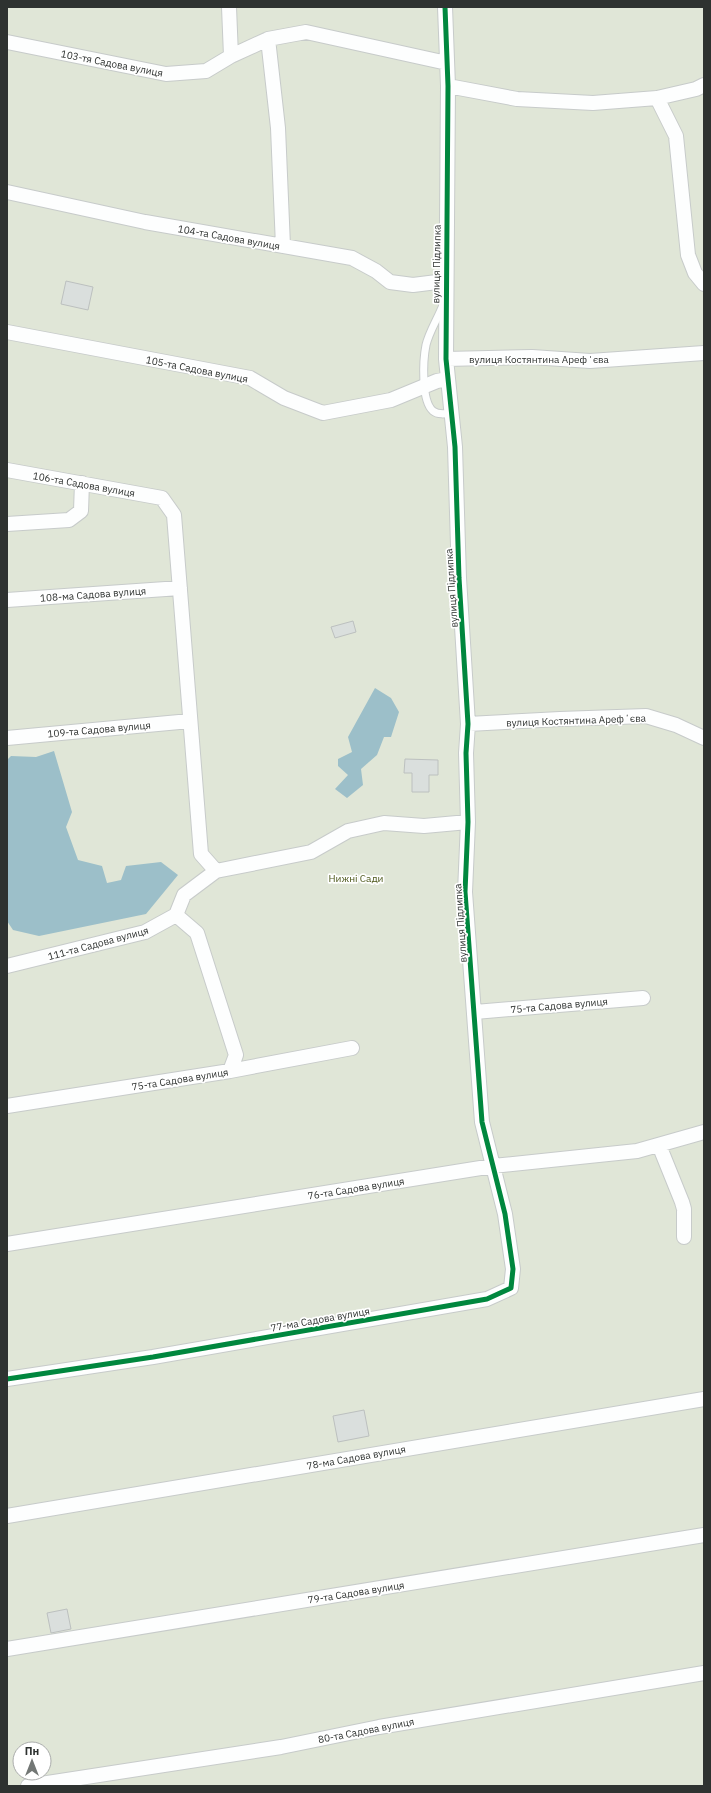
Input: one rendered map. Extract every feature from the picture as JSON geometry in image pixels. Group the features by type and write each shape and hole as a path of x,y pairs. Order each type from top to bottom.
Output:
{"street":[{"path":"229,7 231,56"},
{"name":"вулиця Підлипка","path":"445,7 448,86 445,277 446,359 455,447 458,571 468,724 466,753 468,822 465,892 482,1122 493,1166"},
{"name":"103-тя Садова вулиця","path":"7,42 166,74 206,70 231,56 268,39 306,32 447,63"},
{"path":"268,39 278,128 283,246"},
{"path":"448,86 517,100 593,103 657,98 696,89 704,85"},
{"path":"657,98 676,136 688,255 695,273 704,284"},
{"name":"104-та Садова вулиця","path":"7,192 145,222 352,258 376,271 390,282 413,285 437,282 445,277"},
{"name":"105-та Садова вулиця","path":"7,332 250,378 284,398 323,413 391,400 437,381 448,379"},
{"name":"вулиця Костянтина Арефʼєва","path":"446,359 532,357 590,361 704,353"},
{"name":"106-та Садова вулиця","path":"7,470 162,498 174,515 180,588"},
{"path":"7,524 69,520 81,511 82,483"},
{"path":"180,588 201,854 216,871"},
{"name":"108-ма Садова вулиця","path":"7,600 180,588"},
{"name":"вулиця Костянтина Арефʼєва","path":"468,724 646,716 676,725 704,738"},
{"name":"109-та Садова вулиця","path":"7,738 190,721"},
{"path":"230,1071 236,1055 197,933 176,915 184,895 216,871 310,852 348,832 384,823 424,826 468,822"},
{"name":"111-та Садова вулиця","path":"7,966 145,932 176,915"},
{"name":"75-та Садова вулиця","path":"475,1012 642,998"},
{"name":"75-та Садова вулиця","path":"7,1106 230,1071 352,1048"},
{"name":"76-та Садова вулиця","path":"7,1244 493,1166 637,1151 704,1132"},
{"path":"659,1145 682,1202 684,1210 684,1237"},
{"name":"77-ма Садова вулиця","path":"7,1379 152,1357 488,1299 511,1288 513,1269 505,1214 493,1166"},
{"name":"78-ма Садова вулиця","path":"7,1516 704,1399"},
{"name":"79-та Садова вулиця","path":"7,1648 704,1535"},
{"name":"80-та Садова вулиця","path":"28,1786 281,1747 379,1727 704,1673"}],"lane":[{"path":"445,302 426,344 424,360 424,386 428,404 434,412 442,414 451,413"}],"green space":[{"name":"Нижні Сади","path":"7,7 704,7 704,1786 7,1786"}],"water":[{"path":"375,688 391,698 399,712 391,737 384,737 377,755 361,769 363,785 347,798 335,789 348,775 338,766 338,759 352,752 348,737"},
{"path":"54,751 72,812 66,827 78,860 102,866 107,883 121,880 126,866 161,862 178,875 146,914 39,936 13,930 7,921 7,760 11,756 36,757"}],"building":[{"path":"66,281 93,287 88,310 61,304"},
{"path":"353,621 356,632 335,638 331,627"},
{"path":"405,759 438,760 438,775 429,775 429,792 412,792 412,773 404,773"},
{"path":"364,1410 369,1436 338,1442 333,1416"},
{"path":"67,1609 71,1629 51,1633 47,1613"}],"cycle path":[{"path":"7,1379 153,1357 487,1299 511,1288 513,1269 505,1214 482,1122 465,892 468,822 466,753 468,724 459,578 455,447 446,359 448,86 445,7"}]}
